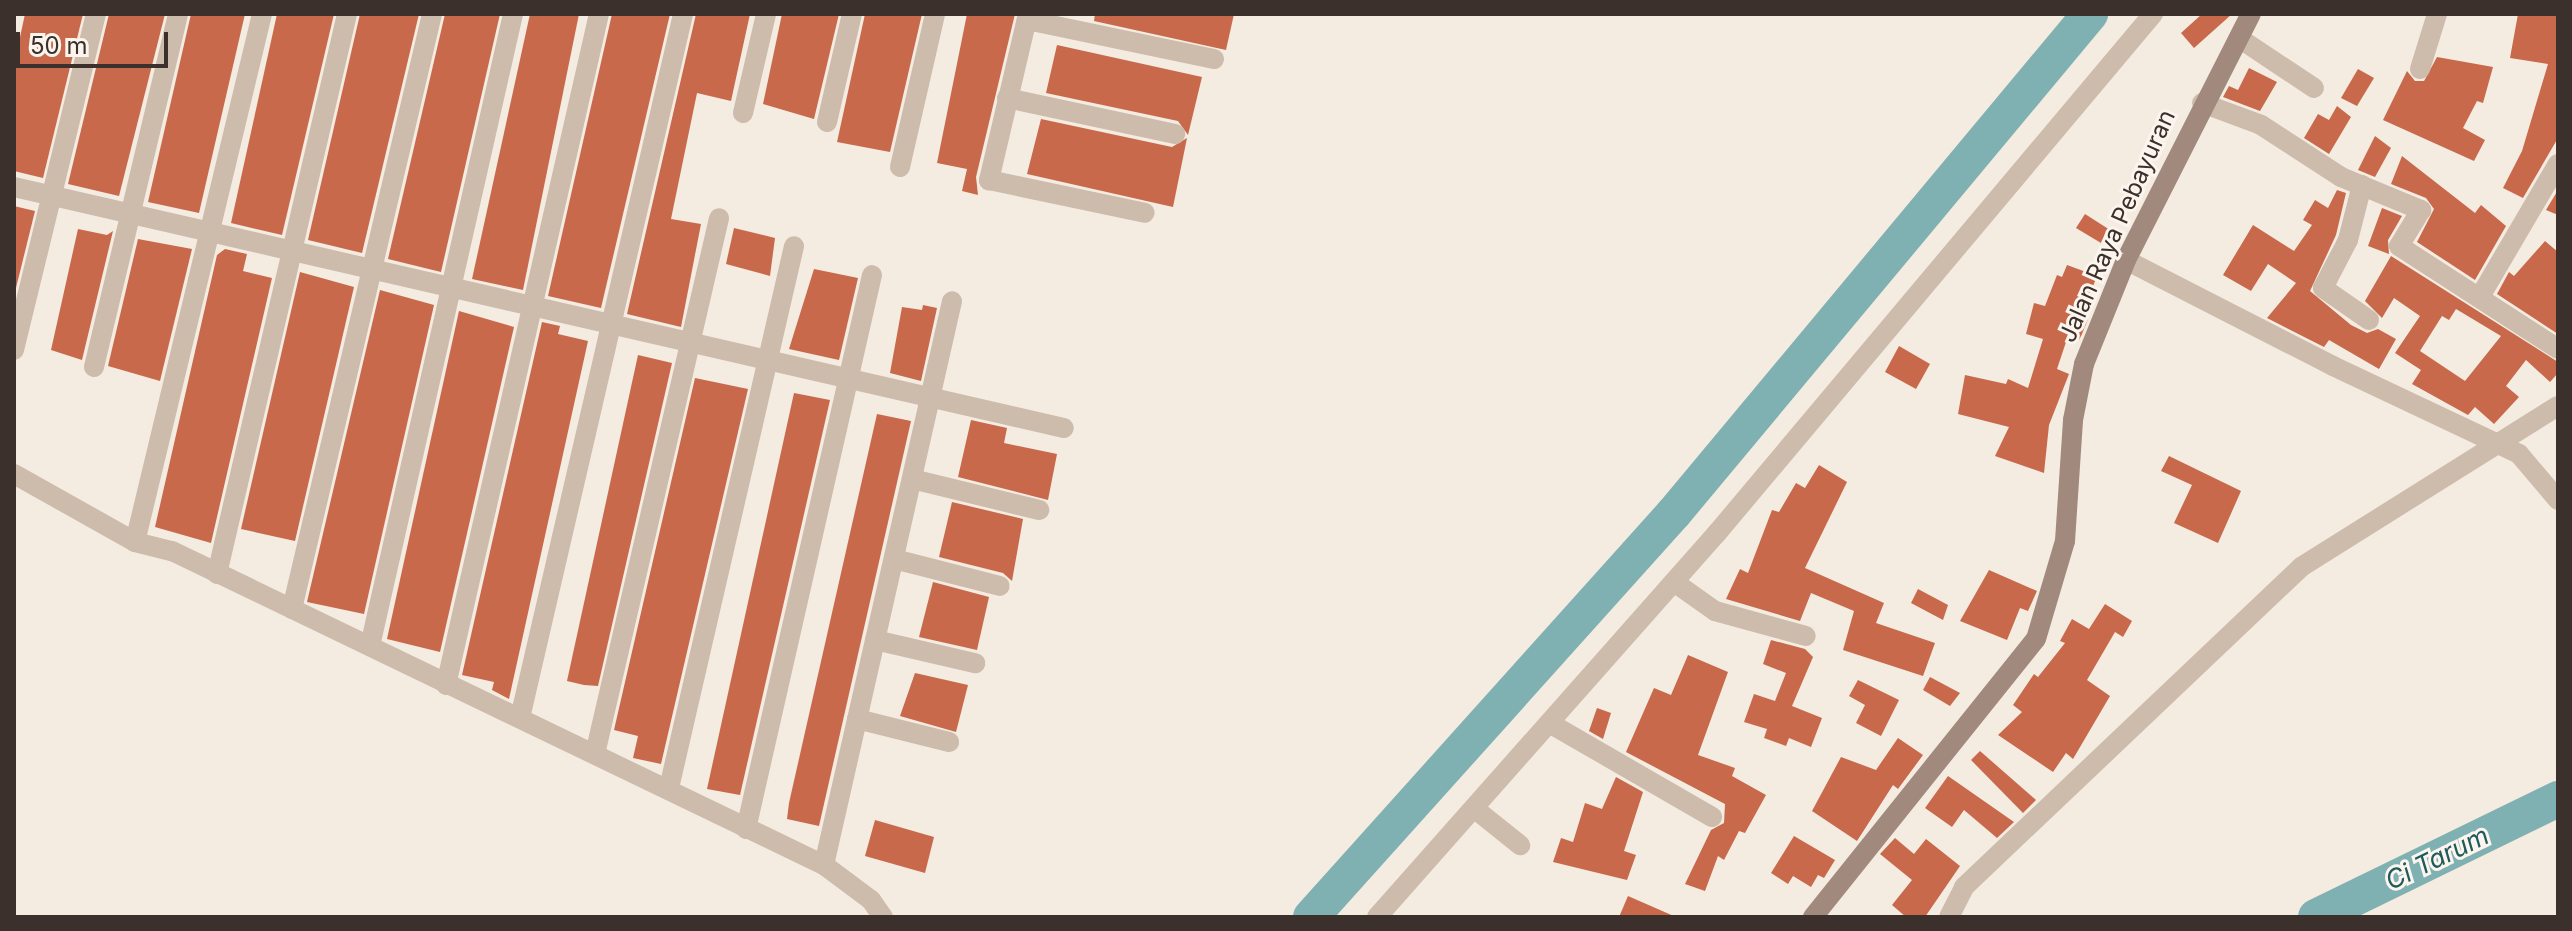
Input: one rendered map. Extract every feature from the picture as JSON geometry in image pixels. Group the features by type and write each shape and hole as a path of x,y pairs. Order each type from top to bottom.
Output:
{"main road":[{"name":"Jalan Raya Pebayuran","path":"1813,917 2036,639 2065,541 2073,420 2084,364 2126,260 2202,103 2251,14"}],"street":[{"path":"14,350 96,14"},
{"path":"94,367 178,14"},
{"path":"135,542 262,14"},
{"path":"217,574 347,14"},
{"path":"292,609 432,14"},
{"path":"370,646 513,14"},
{"path":"446,685 599,14"},
{"path":"520,718 683,14"},
{"path":"743,113 766,14"},
{"path":"827,122 852,14"},
{"path":"900,167 935,14"},
{"path":"1377,917 1674,582 2153,14"},
{"path":"2420,69 2437,14"},
{"path":"1145,213 989,180 1027,17 1214,59"},
{"path":"2239,38 2314,88"},
{"path":"1007,98 1175,134"},
{"path":"2202,103 2261,125 2362,185 2421,210 2399,246 2481,295 2558,349"},
{"path":"2481,295 2558,164"},
{"path":"2362,185 2348,240 2323,288 2369,320"},
{"path":"14,187 1064,428"},
{"path":"595,754 719,218"},
{"path":"669,788 794,246"},
{"path":"2126,260 2494,446 2519,454 2558,500"},
{"path":"746,829 872,275"},
{"path":"824,865 952,301"},
{"path":"1949,917 1964,887 2301,567 2558,406"},
{"path":"14,474 135,542 172,551 824,865 871,900 883,917"},
{"path":"912,479 1039,510"},
{"path":"894,559 1000,586"},
{"path":"1674,582 1715,611 1806,636"},
{"path":"875,640 975,663"},
{"path":"857,719 949,742"},
{"path":"1551,724 1712,817"},
{"path":"1475,809 1520,845"}],"building":[{"path":"25,14 83,14 43,178 14,171 14,65"},
{"path":"109,14 165,14 119,196 68,184"},
{"path":"191,14 245,14 199,213 148,202"},
{"path":"277,14 334,14 282,235 231,223"},
{"path":"360,14 419,14 362,253 308,240"},
{"path":"445,14 500,14 441,272 388,259"},
{"path":"530,14 579,14 523,290 472,279"},
{"path":"612,14 670,14 601,308 548,296"},
{"path":"696,14 750,14 731,101 697,93 671,219 701,224 681,327 627,314"},
{"path":"782,14 839,14 814,119 763,104"},
{"path":"865,14 922,14 890,152 837,142"},
{"path":"967,14 1015,14 976,177 978,195 962,191 967,169 937,163"},
{"path":"1095,14 1234,14 1226,50 1094,21"},
{"path":"2202,14 2232,14 2194,48 2181,33"},
{"path":"2518,14 2558,14 2558,138 2523,198 2503,188 2522,151 2548,64 2510,58"},
{"path":"1057,45 1202,77 1188,135 1178,121 1046,93"},
{"path":"2437,57 2493,67 2483,103 2477,101 2463,128 2485,140 2474,161 2383,120 2407,71 2415,81 2424,81"},
{"path":"2249,68 2277,82 2260,111 2223,97 2229,86 2238,90"},
{"path":"2358,69 2374,78 2357,106 2341,98"},
{"path":"2337,106 2351,117 2329,154 2304,138 2318,114 2329,120"},
{"path":"1041,119 1172,147 1187,138 1173,207 1027,174"},
{"path":"2375,136 2391,148 2375,177 2358,170"},
{"path":"2402,156 2475,213 2481,205 2506,226 2475,280 2417,242 2434,209 2426,198 2391,184"},
{"path":"2337,190 2346,193 2336,235 2310,291 2351,325 2367,333 2378,329 2396,339 2379,369 2329,340 2324,347 2267,318 2296,283 2268,264 2251,291 2223,275 2253,225 2294,251 2312,225 2303,220 2315,200 2328,208"},
{"path":"2558,190 2558,215 2546,210"},
{"path":"14,206 35,211 15,292 14,292"},
{"path":"2382,208 2402,216 2388,240 2389,254 2368,246"},
{"path":"2085,214 2110,230 2101,243 2076,228"},
{"path":"734,228 775,238 770,276 726,264"},
{"path":"78,229 107,235 113,231 82,360 51,350"},
{"path":"138,239 192,249 160,381 108,366"},
{"path":"2545,241 2558,252 2558,334 2497,294 2509,272 2514,276"},
{"path":"225,249 247,254 243,271 272,278 211,543 155,527 217,255"},
{"path":"2391,256 2558,362 2558,373 2550,382 2526,360 2506,386 2519,397 2494,424 2475,407 2468,415 2412,384 2421,370 2395,353 2420,316 2394,298 2382,318 2365,301","holes":["2456,309 2501,336 2465,381 2420,351 2442,316 2449,320"]},
{"path":"2067,265 2097,276 2081,317 2088,319 2082,334 2079,340 2068,336 2057,369 2069,374 2049,425 2044,473 1995,456 2009,427 1958,414 1965,375 2006,384 2008,379 2028,388 2043,339 2026,334 2034,303 2045,306 2057,275 2062,277"},
{"path":"814,269 858,278 839,360 789,349"},
{"path":"300,272 354,287 295,541 241,529"},
{"path":"380,290 434,305 364,614 307,602"},
{"path":"923,305 937,308 921,381 890,373 902,307 922,310"},
{"path":"459,311 514,327 440,652 387,639"},
{"path":"542,322 560,326 558,334 588,341 509,699 492,690 494,682 462,675"},
{"path":"1899,346 1930,364 1916,389 1885,372"},
{"path":"638,355 672,363 598,686 584,685 567,681"},
{"path":"695,378 748,389 661,764 633,758 638,736 614,730"},
{"path":"794,393 830,400 740,795 707,789"},
{"path":"877,414 911,421 819,826 787,819 789,803"},
{"path":"971,420 1007,428 1004,443 1057,454 1048,500 958,477"},
{"path":"2169,456 2241,491 2218,543 2174,523 2192,485 2161,471"},
{"path":"1819,465 1847,482 1805,568 1884,603 1876,623 1935,643 1923,676 1843,650 1854,611 1811,593 1800,621 1726,599 1740,569 1748,573 1772,510 1779,512 1796,483 1805,488"},
{"path":"952,502 1023,519 1012,581 1003,573 939,557"},
{"path":"1989,570 2037,591 2028,611 2020,608 2007,640 1960,621"},
{"path":"933,582 989,597 977,650 919,637"},
{"path":"1918,589 1948,605 1943,620 1911,603"},
{"path":"2105,604 2132,621 2123,637 2115,632 2087,680 2110,696 2073,759 2066,753 2053,772 1998,735 2022,712 2013,705 2034,674 2038,677 2065,643 2060,641 2072,619 2089,629"},
{"path":"1771,640 1805,649 1813,657 1792,706 1822,718 1811,747 1789,738 1786,746 1764,738 1767,729 1744,722 1754,694 1775,701 1786,673 1763,664"},
{"path":"1688,655 1728,672 1698,755 1735,768 1732,776 1766,795 1745,833 1739,831 1724,860 1718,856 1705,891 1685,884 1711,830 1724,823 1725,804 1626,752 1654,688 1671,695"},
{"path":"915,673 968,685 956,732 900,716"},
{"path":"1930,677 1960,693 1950,706 1923,690"},
{"path":"1858,680 1899,700 1881,736 1856,723 1865,705 1849,696"},
{"path":"1597,708 1611,713 1603,739 1589,731"},
{"path":"1898,738 1923,755 1898,789 1893,785 1857,841 1812,811 1841,757 1876,770"},
{"path":"1980,751 2036,800 2023,813 1971,760"},
{"path":"1948,776 2014,822 1997,838 1964,810 1952,827 1925,808"},
{"path":"1616,777 1643,792 1624,851 1636,855 1627,880 1553,862 1561,838 1573,842 1585,803 1602,809"},
{"path":"875,820 934,837 925,873 865,856"},
{"path":"1794,836 1835,860 1824,878 1818,875 1811,887 1793,876 1788,884 1771,873"},
{"path":"1895,838 1914,854 1926,839 1960,866 1925,917 1906,917 1892,905 1912,880 1880,854"},
{"path":"1628,896 1676,917 1619,917"}],"waterway":[{"path":"1311,917 1674,513 2090,14"},
{"name":"Ci Tarum","path":"2316,917 2558,799"}]}
